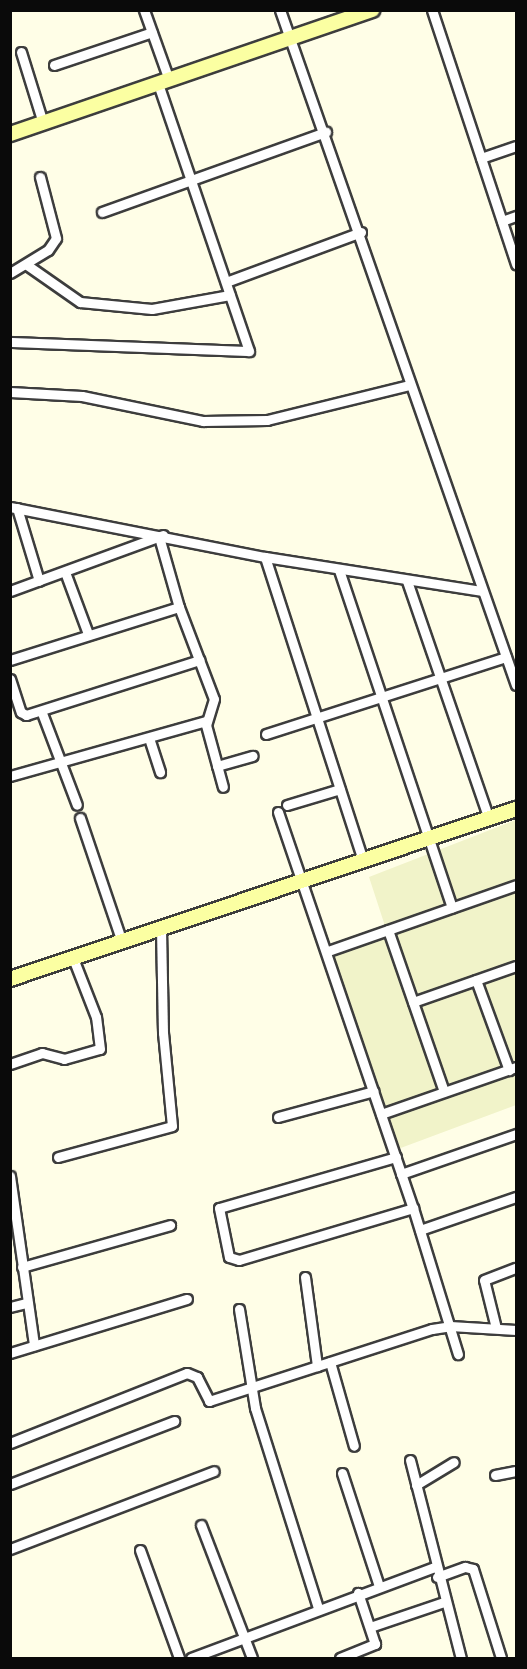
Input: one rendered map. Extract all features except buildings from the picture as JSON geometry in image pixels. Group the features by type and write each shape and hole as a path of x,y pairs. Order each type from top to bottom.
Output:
{"street":[{"path":"10,342 249,351 189,182 152,32 144,10"},
{"path":"280,10 361,232 410,385 516,685"},
{"path":"10,134 372,10"},
{"path":"432,10 516,264"},
{"path":"54,65 152,32"},
{"path":"21,52 43,123"},
{"path":"102,212 326,132"},
{"path":"481,158 516,146"},
{"path":"10,273 27,265 48,250 56,238 40,177"},
{"path":"502,221 516,216"},
{"path":"226,282 361,232"},
{"path":"27,265 80,302 152,309 230,295"},
{"path":"10,392 82,396 203,421 267,420 410,385"},
{"path":"39,582 14,508 339,570 481,591"},
{"path":"10,591 161,536"},
{"path":"161,536 179,606 214,704 206,721 223,787"},
{"path":"266,557 363,861"},
{"path":"339,570 380,700 452,908"},
{"path":"65,572 88,634"},
{"path":"407,581 489,819"},
{"path":"10,660 179,606"},
{"path":"266,734 318,720 506,657"},
{"path":"10,679 23,715 42,713 199,660"},
{"path":"42,713 77,805"},
{"path":"10,776 206,721"},
{"path":"149,738 160,772"},
{"path":"217,766 252,756"},
{"path":"287,805 340,789"},
{"path":"12,975 122,942 516,809"},
{"path":"278,812 328,951 413,1208 458,1354"},
{"path":"80,818 122,942"},
{"path":"328,951 516,886"},
{"path":"58,1157 172,1126 163,1033 161,928"},
{"path":"388,930 444,1092"},
{"path":"10,1064 42,1053 64,1059 100,1049 96,1017 73,958"},
{"path":"413,1002 516,966"},
{"path":"381,1114 513,1069 476,980"},
{"path":"278,1117 374,1091"},
{"path":"401,1174 516,1134"},
{"path":"396,1157 219,1208 229,1257 239,1260 413,1208"},
{"path":"10,1176 14,1232 34,1345"},
{"path":"420,1230 516,1197"},
{"path":"22,1267 170,1225"},
{"path":"496,1328 484,1280 516,1268"},
{"path":"305,1277 316,1366"},
{"path":"10,1353 187,1299"},
{"path":"10,1307 26,1303"},
{"path":"239,1309 252,1390 318,1608"},
{"path":"10,1443 187,1373 197,1377 209,1401 252,1390 316,1366 450,1326 516,1330"},
{"path":"330,1362 354,1446"},
{"path":"10,1484 174,1421"},
{"path":"410,1460 436,1572 461,1659"},
{"path":"416,1485 454,1462"},
{"path":"10,1549 214,1471"},
{"path":"495,1475 516,1471"},
{"path":"342,1473 379,1586"},
{"path":"201,1525 252,1659"},
{"path":"140,1550 179,1659"},
{"path":"193,1658 358,1593 436,1572 465,1567 473,1569 501,1659"},
{"path":"340,1659 373,1646 375,1641 358,1593"},
{"path":"370,1627 444,1602"}],"green space":[{"path":"516,820 516,1105 398,1149 326,950 385,926 369,877"}]}
